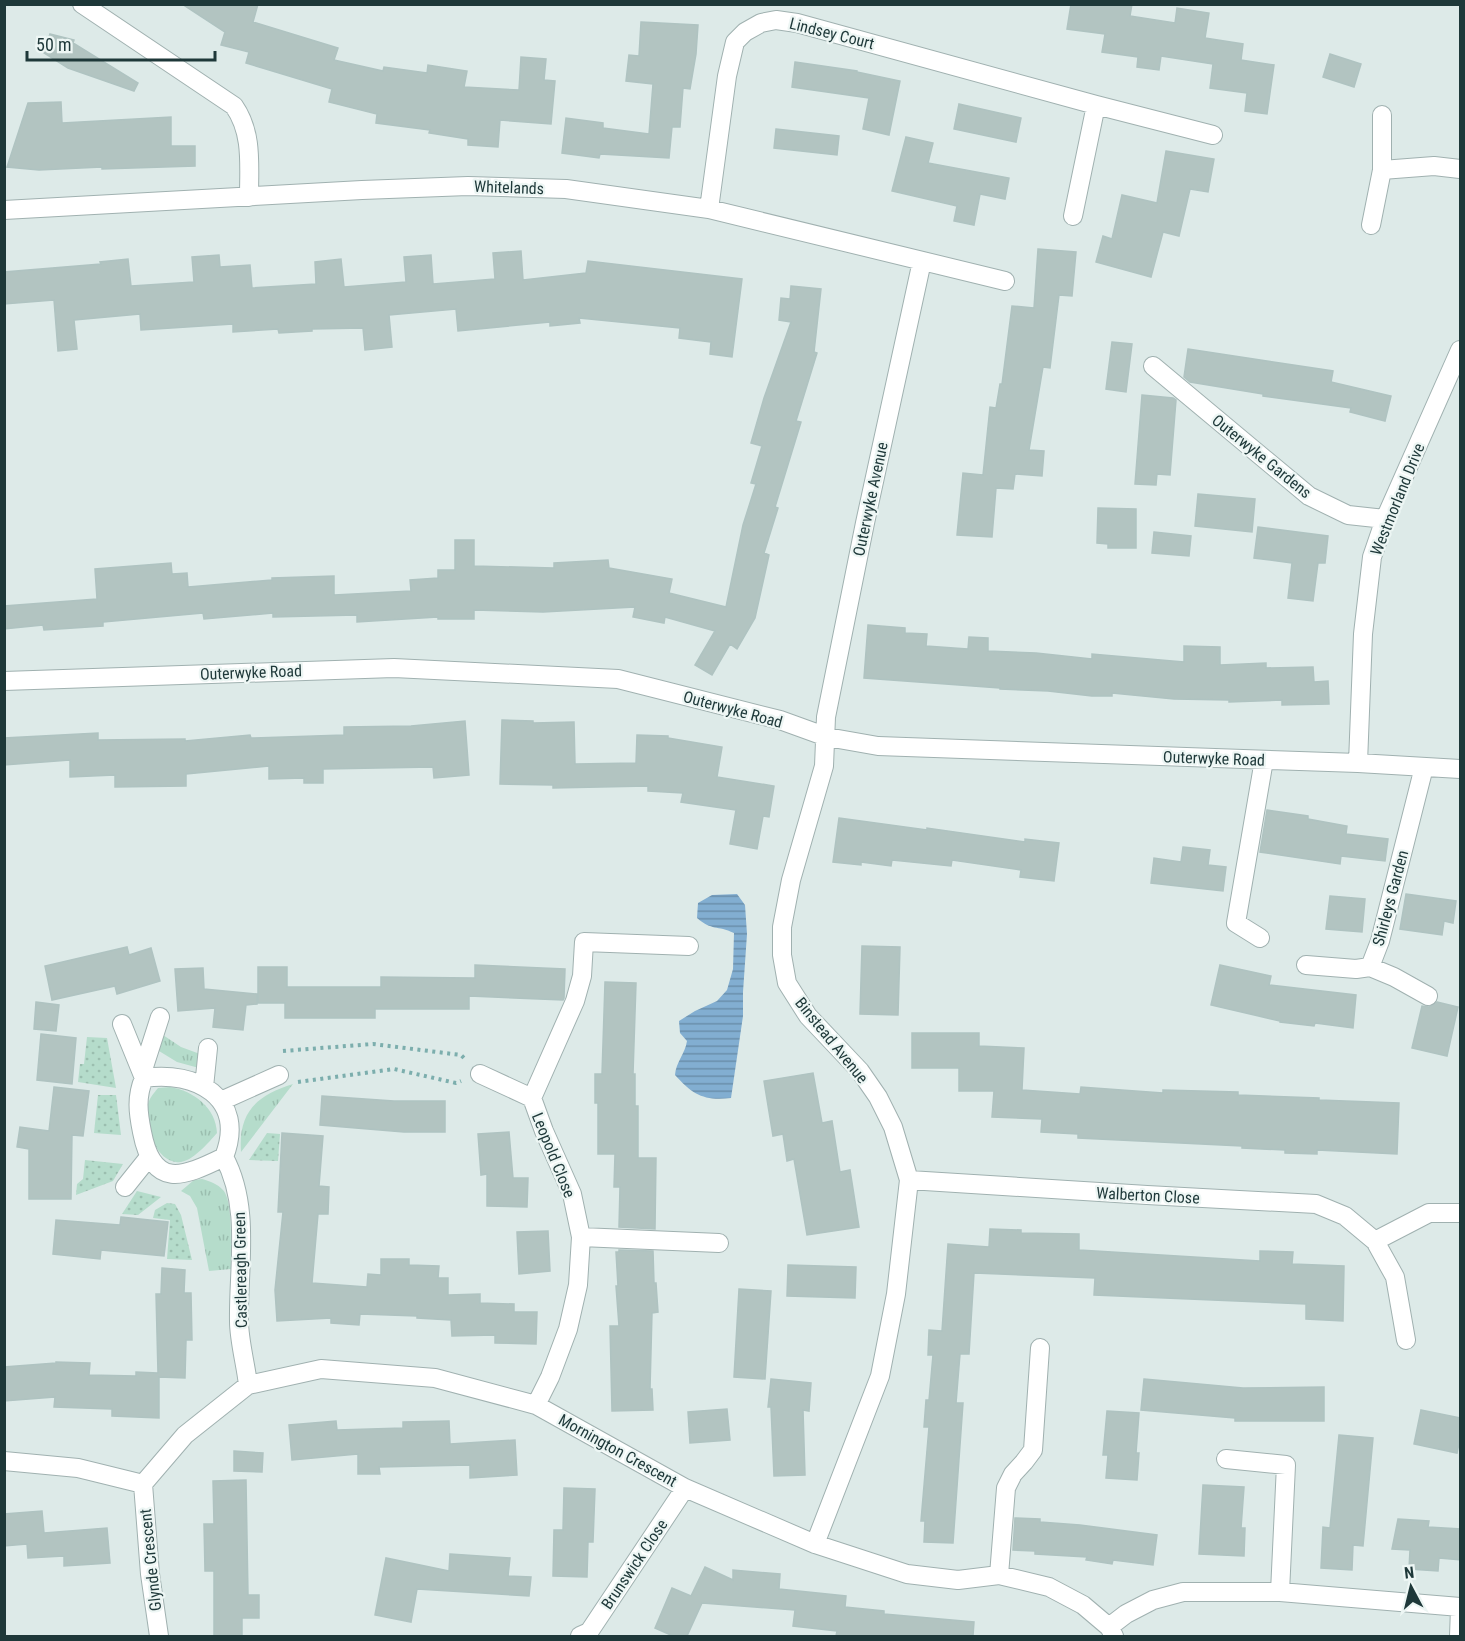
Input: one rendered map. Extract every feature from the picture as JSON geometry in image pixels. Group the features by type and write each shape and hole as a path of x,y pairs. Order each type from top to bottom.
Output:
{"street":[{"path":"82,4 234,106 244,119 249,142 249,197"},
{"name":"Lindsey Court","path":"709,209 730,58 735,42 745,32 761,23 776,20 797,23 1213,135"},
{"path":"1074,216 1096,105"},
{"path":"1371,225 1382,170 1382,115"},
{"path":"1382,170 1434,166 1461,169"},
{"name":"Whitelands","path":"4,210 468,186 566,189 709,209 1005,281"},
{"name":"Outerwyke Avenue","path":"827,737 826,717 830,694 922,261"},
{"name":"Westmorland Drive","path":"1358,763 1364,623 1372,557 1385,519 1461,350"},
{"name":"Outerwyke Gardens","path":"1153,366 1310,496 1348,515 1385,519"},
{"name":"Outerwyke Road","path":"4,681 394,668 618,679 780,720 827,737 878,746 1358,763 1461,769"},
{"name":"Binstead Avenue","path":"815,1544 880,1376 896,1294 909,1179 893,1127 878,1097 860,1071 808,1016 787,983 782,955 782,927 789,891 824,766 827,737"},
{"path":"1260,938 1236,923 1264,760"},
{"name":"Shirleys Garden","path":"1306,965 1356,969 1370,967 1380,941 1424,767"},
{"path":"531,1098 575,1001 582,976 584,942 689,946"},
{"path":"1370,967 1428,996"},
{"path":"143,1076 182,1077 213,1092 221,1101 228,1116 230,1143 224,1157 184,1174 159,1170 145,1149 138,1113 139,1089 160,1017"},
{"path":"118,1026 143,1076"},
{"path":"204,1087 208,1048"},
{"name":"Leopold Close","path":"480,1074 531,1098 572,1194 581,1238 578,1285 568,1329 550,1377 536,1405"},
{"path":"221,1101 279,1075"},
{"path":"125,1187 149,1157"},
{"name":"Castlereagh Green","path":"224,1157 232,1172 239,1200 242,1232 239,1325 248,1385"},
{"name":"Walberton Close","path":"909,1179 1316,1204 1345,1216 1375,1241 1395,1277 1406,1340"},
{"path":"1375,1241 1429,1213 1461,1213"},
{"path":"581,1238 719,1243"},
{"path":"999,1575 1006,1488 1013,1473 1033,1450 1040,1348"},
{"name":"Mornington Crescent","path":"143,1484 185,1435 248,1385 321,1369 435,1378 536,1405 685,1488 815,1544 906,1574 958,1580 999,1575 1049,1587 1083,1605 1111,1632"},
{"path":"1226,1459 1286,1465 1280,1592"},
{"path":"4,1461 78,1468 143,1484"},
{"name":"Glynde Crescent","path":"143,1484 150,1574 159,1636"},
{"name":"Brunswick Close","path":"580,1636 589,1632 685,1488"},
{"path":"1111,1632 1126,1614 1153,1600 1183,1592 1280,1592 1461,1608 1459,1636"}],"path":[{"path":"283,1051 373,1044 461,1055"},
{"path":"297,1082 394,1069 456,1083"}],"green space":[{"path":"163,1035 181,1047 200,1054 199,1068 177,1062 159,1051"},
{"path":"87,1037 107,1038 116,1088 78,1082 80,1064 84,1064"},
{"path":"293,1084 241,1152 243,1126 252,1107 269,1094"},
{"path":"170,1087 187,1092 202,1102 216,1124 217,1133 214,1137 193,1157 181,1162 168,1159 162,1154 156,1147 149,1130 147,1112 152,1095 158,1088"},
{"path":"98,1095 116,1095 121,1135 94,1133"},
{"path":"267,1133 280,1134 278,1161 249,1160"},
{"path":"85,1160 123,1164 113,1181 76,1195 77,1184 83,1179"},
{"path":"202,1179 219,1186 229,1205 231,1269 209,1271 197,1208 190,1196 181,1191 194,1180"},
{"path":"137,1191 161,1197 138,1215 122,1214"},
{"path":"167,1203 175,1204 181,1215 192,1260 167,1259 170,1220 153,1218 155,1210"}],"water":[{"path":"737,894 745,905 747,934 743,1016 731,1098 713,1098 694,1092 675,1075 687,1041 680,1033 679,1021 717,1001 727,990 733,969 734,933 707,925 697,918 698,903 712,895"}],"building":[{"path":"182,4 258,4 253,22 338,48 334,60 383,71 384,67 427,73 428,65 467,71 464,87 519,90 521,57 546,59 544,80 555,81 551,124 500,120 498,147 468,145 468,139 429,133 430,130 376,123 377,114 329,102 332,89 246,63 249,52 221,45 225,32"},
{"path":"1071,4 1132,4 1130,16 1175,23 1177,8 1209,13 1205,38 1243,44 1241,60 1274,65 1267,114 1245,111 1247,93 1210,88 1213,64 1161,56 1159,70 1137,67 1138,57 1102,52 1105,34 1067,29"},
{"path":"641,22 698,25 690,89 683,88 680,127 672,127 669,158 600,154 599,158 562,153 566,118 603,123 603,128 649,134 653,84 626,81 629,55 639,56"},
{"path":"50,34 74,40 73,43 138,83 134,91 68,68 44,53"},
{"path":"1330,54 1361,64 1354,87 1323,77"},
{"path":"795,62 857,71 900,81 889,135 863,129 869,98 792,87"},
{"path":"61,102 62,123 171,117 171,146 195,146 195,166 39,170 7,167 28,103"},
{"path":"959,104 1021,118 1016,142 954,129"},
{"path":"776,129 839,136 837,155 774,148"},
{"path":"906,137 933,143 928,163 1009,178 1005,199 980,194 974,225 954,221 957,206 892,191"},
{"path":"1166,151 1214,159 1208,192 1190,189 1179,236 1163,232 1151,277 1096,262 1103,236 1112,239 1122,195 1157,203"},
{"path":"1038,249 1076,252 1072,296 1059,295 1050,368 1043,367 1029,450 1044,451 1042,476 1015,474 1013,489 996,488 992,537 957,535 963,473 983,475 990,407 996,408 1000,384 1002,384 1012,306 1034,308"},
{"path":"521,251 523,280 586,273 588,261 742,279 732,357 710,354 711,342 679,338 680,328 579,318 580,323 550,326 550,322 458,331 456,309 389,315 392,347 365,350 363,328 312,329 312,331 279,333 278,329 233,332 233,324 141,330 140,314 74,320 77,349 58,351 54,300 4,304 4,272 101,264 100,262 128,259 131,286 194,282 192,257 219,255 220,267 250,265 252,288 316,284 315,262 341,259 344,287 406,282 404,257 431,255 433,284 495,279 493,253"},
{"path":"791,286 821,289 814,352 817,353 796,421 801,422 775,507 778,508 764,553 769,555 755,618 737,649 730,644 712,675 695,665 715,631 665,617 664,623 633,617 635,607 543,612 474,610 474,619 438,619 438,617 357,622 357,615 273,617 273,613 204,619 203,613 103,622 103,626 44,630 43,625 4,629 4,606 97,599 95,569 171,563 172,574 187,573 188,587 272,580 272,578 334,576 334,595 411,591 410,580 438,578 438,570 455,570 455,540 474,540 474,566 554,568 554,563 608,560 609,568 672,579 669,593 726,607 743,525 756,484 751,483 762,446 751,443 791,322 779,320 781,298 790,299"},
{"path":"1112,342 1132,344 1126,392 1106,389"},
{"path":"1188,349 1333,371 1331,382 1391,396 1385,421 1350,412 1351,408 1263,396 1263,394 1190,382 1184,377"},
{"path":"1142,395 1176,400 1170,475 1157,474 1156,485 1135,484"},
{"path":"1198,494 1255,499 1252,532 1195,526"},
{"path":"1098,508 1136,509 1136,548 1108,548 1108,544 1097,543"},
{"path":"1258,527 1328,536 1325,563 1318,563 1313,601 1288,598 1292,563 1254,558"},
{"path":"1154,532 1191,536 1189,556 1152,553"},
{"path":"868,625 905,628 905,633 927,634 926,646 968,649 969,637 988,638 988,651 1092,659 1092,654 1184,662 1184,646 1220,647 1220,665 1266,663 1266,668 1313,667 1314,682 1328,681 1329,704 1282,705 1282,700 1229,702 1229,700 1174,699 1112,693 1112,696 1092,696 864,678"},
{"path":"502,720 533,721 533,723 574,722 575,764 636,763 637,735 668,736 668,738 722,747 717,777 774,786 769,817 763,816 757,849 730,844 736,810 681,802 683,793 648,791 648,786 553,788 553,785 500,784"},
{"path":"465,721 469,775 434,778 433,767 323,769 323,783 304,783 304,778 269,779 269,766 186,774 186,786 115,787 115,775 70,777 70,760 4,765 4,738 98,733 98,740 185,739 185,741 250,735 251,738 344,735 344,727 411,726"},
{"path":"1267,810 1308,816 1308,819 1347,826 1346,834 1388,839 1385,861 1341,856 1340,864 1260,852"},
{"path":"839,818 1025,842 1025,839 1059,843 1054,881 1020,877 1021,870 952,860 951,866 892,860 891,866 861,862 861,865 833,862"},
{"path":"1183,847 1210,850 1208,865 1226,867 1223,891 1151,883 1154,858 1181,862"},
{"path":"1406,894 1456,901 1453,923 1444,921 1442,935 1400,929"},
{"path":"1330,896 1365,899 1362,932 1326,929"},
{"path":"862,946 900,947 898,1015 860,1014"},
{"path":"127,947 129,955 151,948 160,981 117,994 115,986 52,1000 45,966"},
{"path":"475,965 565,969 564,998 563,1000 469,996 469,1009 375,1009 375,1018 285,1018 285,1003 258,1003 258,967 287,967 287,987 381,987 381,977 475,978"},
{"path":"1220,965 1271,976 1269,985 1356,995 1353,1028 1315,1023 1314,1026 1280,1022 1211,1005"},
{"path":"203,968 204,989 257,994 257,1004 246,1005 243,1030 213,1027 215,1008 178,1011 175,969"},
{"path":"605,982 636,983 633,1074 635,1074 635,1106 638,1106 638,1158 656,1158 655,1229 619,1227 620,1187 614,1187 615,1154 598,1154 598,1103 595,1103 595,1074 602,1074"},
{"path":"36,1002 59,1005 56,1031 34,1029"},
{"path":"1437,1002 1458,1007 1447,1056 1412,1048 1422,1006 1429,1007"},
{"path":"912,1033 979,1033 979,1046 1024,1048 1022,1090 1080,1094 1081,1087 1163,1093 1163,1090 1238,1092 1238,1095 1399,1103 1397,1154 1317,1150 1317,1154 1285,1153 1285,1150 1242,1148 1242,1146 1078,1138 1078,1134 1041,1132 1042,1119 992,1117 994,1091 959,1091 959,1068 912,1068"},
{"path":"41,1034 76,1038 72,1084 37,1080"},
{"path":"813,1073 822,1123 832,1121 840,1172 850,1170 859,1227 807,1235 794,1159 787,1161 783,1134 773,1136 764,1081"},
{"path":"54,1087 89,1091 83,1136 72,1135 71,1199 29,1199 29,1149 17,1147 20,1127 49,1131"},
{"path":"322,1096 394,1101 445,1101 445,1132 404,1132 320,1125"},
{"path":"509,1132 513,1178 528,1178 527,1207 487,1206 487,1174 481,1175 478,1134"},
{"path":"282,1133 323,1136 319,1186 329,1187 328,1214 318,1214 312,1283 367,1287 368,1274 381,1275 381,1259 409,1259 409,1265 439,1266 438,1278 448,1278 448,1295 480,1294 480,1303 514,1304 514,1312 537,1312 536,1344 495,1343 495,1335 452,1336 451,1320 417,1318 417,1316 360,1314 359,1325 331,1323 331,1318 277,1321 275,1290 283,1212 278,1212"},
{"path":"121,1217 168,1222 164,1256 101,1250 100,1259 53,1254 56,1220 120,1225"},
{"path":"990,1229 1021,1230 1021,1233 1079,1234 1079,1250 1260,1261 1260,1251 1293,1252 1292,1264 1344,1266 1343,1321 1306,1319 1306,1304 1094,1295 1095,1278 974,1273 969,1354 960,1354 956,1403 963,1403 953,1543 924,1542 925,1521 921,1521 929,1427 924,1427 933,1355 928,1355 929,1330 942,1331 948,1244 989,1247"},
{"path":"548,1231 550,1271 519,1274 517,1232"},
{"path":"619,1250 653,1251 658,1312 652,1313 650,1389 652,1389 653,1410 612,1411 610,1326 619,1326 616,1252"},
{"path":"788,1265 856,1267 855,1298 787,1296"},
{"path":"162,1268 185,1270 184,1293 191,1293 192,1340 186,1340 185,1378 159,1377 159,1418 112,1416 112,1409 54,1407 55,1397 4,1401 4,1367 56,1362 90,1363 89,1375 136,1376 136,1372 158,1373 156,1294 161,1294"},
{"path":"739,1289 771,1291 765,1379 734,1377"},
{"path":"771,1379 811,1383 809,1411 803,1410 805,1475 774,1476 771,1407 768,1407"},
{"path":"1144,1379 1243,1388 1324,1387 1324,1421 1235,1421 1235,1418 1141,1410"},
{"path":"727,1409 730,1440 690,1443 688,1412"},
{"path":"1421,1410 1461,1418 1461,1434 1457,1453 1414,1444"},
{"path":"1107,1411 1139,1413 1136,1453 1139,1453 1137,1480 1106,1478 1108,1455 1103,1455"},
{"path":"336,1421 337,1430 403,1428 403,1422 449,1421 450,1444 515,1440 517,1475 470,1478 470,1465 379,1467 380,1474 358,1474 358,1454 292,1460 289,1425"},
{"path":"1339,1435 1373,1438 1363,1546 1353,1545 1352,1570 1321,1568 1323,1527 1330,1528"},
{"path":"234,1451 263,1453 262,1472 234,1471"},
{"path":"246,1480 248,1595 259,1595 259,1618 242,1618 242,1636 214,1636 214,1571 205,1571 204,1524 214,1524 213,1481"},
{"path":"1203,1485 1244,1487 1241,1528 1245,1528 1244,1556 1199,1554"},
{"path":"564,1488 595,1489 593,1542 588,1542 587,1577 553,1576 554,1530 563,1530"},
{"path":"42,1511 44,1533 107,1528 110,1563 64,1566 64,1556 28,1558 27,1544 4,1546 4,1514"},
{"path":"1015,1518 1040,1519 1040,1522 1157,1535 1153,1565 1113,1560 1112,1564 1086,1560 1087,1557 1035,1554 1035,1551 1013,1550"},
{"path":"1398,1519 1429,1521 1428,1527 1461,1529 1461,1560 1439,1558 1438,1571 1409,1569 1410,1550 1392,1549"},
{"path":"450,1554 510,1558 508,1576 531,1577 529,1596 417,1589 411,1622 375,1615 386,1558 449,1571"},
{"path":"705,1567 733,1580 733,1570 780,1574 779,1589 846,1596 845,1607 884,1611 884,1614 974,1622 973,1636 836,1636 837,1631 793,1626 795,1610 702,1603 687,1636 673,1636 655,1628 672,1588 691,1596"}]}
